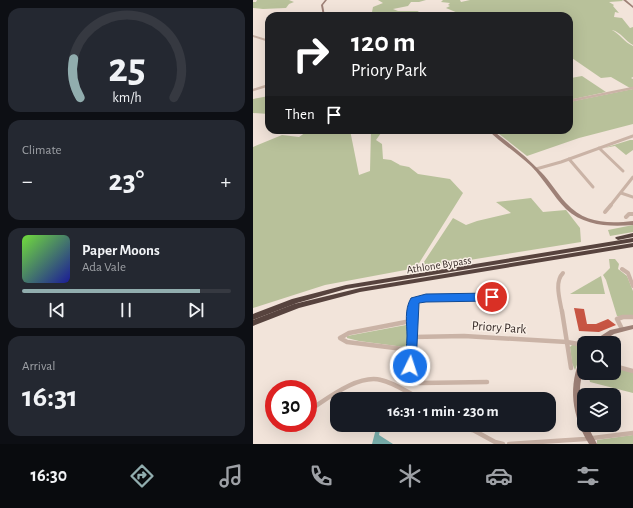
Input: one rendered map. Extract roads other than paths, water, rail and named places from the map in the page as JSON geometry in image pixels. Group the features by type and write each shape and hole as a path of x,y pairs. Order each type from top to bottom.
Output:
{"highway":[{"path":"538,255 633,235"},
{"name":"Athlone Bypass","path":"253,317 295,301 346,287 633,240"},
{"name":"Athlone Bypass","path":"253,323 297,306 360,290 633,245"},
{"path":"506,266 633,250"}],"street":[{"path":"323,12 322,5 326,0"},
{"path":"625,0 633,7"},
{"path":"253,36 259,36 265,40"},
{"path":"253,90 265,87"},
{"path":"573,100 633,88"},
{"path":"495,134 527,159 568,208 578,215 605,224 618,225 633,223"},
{"path":"536,169 632,137"},
{"path":"599,148 623,171"},
{"path":"569,159 593,187"},
{"path":"605,212 633,177"},
{"path":"621,193 633,197"},
{"path":"626,217 629,214 633,214"},
{"path":"622,269 628,273 633,286"},
{"path":"563,273 559,276 558,286 571,368"},
{"path":"487,382 420,383 409,381 413,336 411,321 415,300 426,298 492,297"},
{"path":"622,329 617,323 617,319 623,317 633,317"},
{"path":"411,321 349,333 341,338 347,342 411,350"},
{"path":"606,336 612,332 633,327"},
{"name":"Priory Park","path":"413,336 464,336 577,344"},
{"path":"621,368 633,371"},
{"path":"577,376 575,388 582,422 591,441"},
{"path":"340,392 359,381 371,379 381,380 406,392"},
{"path":"317,406 330,398"},
{"path":"476,432 495,442 503,444"},
{"path":"508,444 591,441 633,433"}],"water":[{"path":"375,432 380,432 379,435 393,444 372,444"}]}
